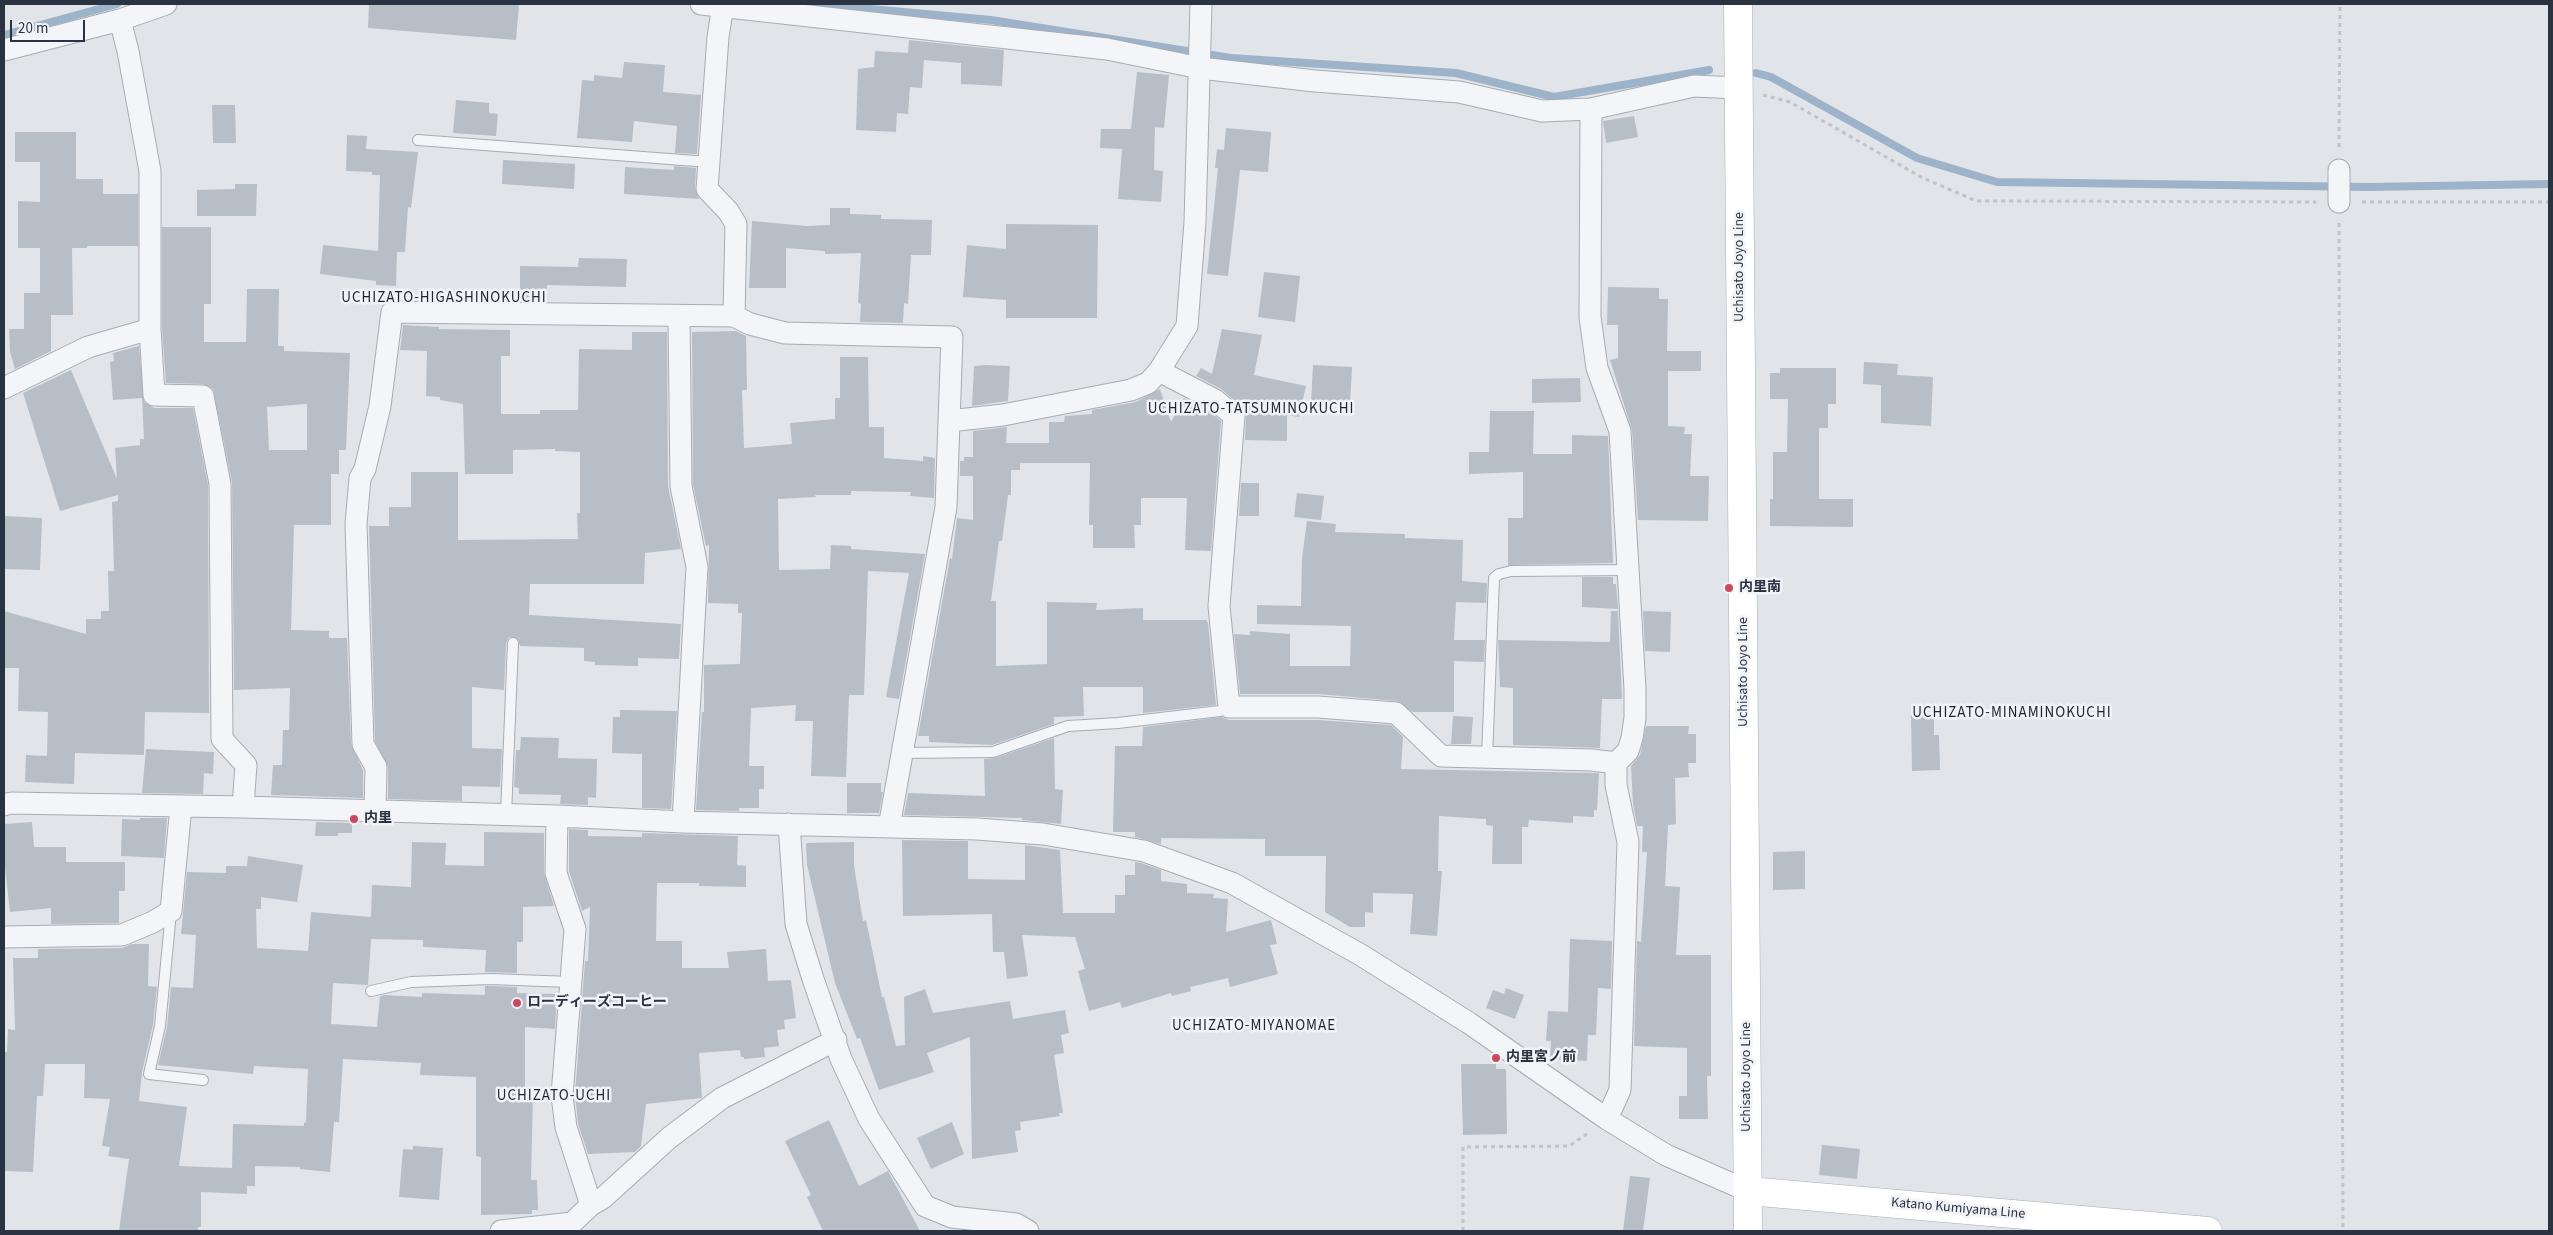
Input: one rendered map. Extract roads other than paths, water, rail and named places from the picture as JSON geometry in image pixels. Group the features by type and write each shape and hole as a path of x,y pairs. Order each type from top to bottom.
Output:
{"main road":[{"name":"Uchisato Joyo Line","path":"1738,4 1748,1191"},
{"path":"1748,1191 1748,1231"},
{"name":"Katano Kumiyama Line","path":"1748,1191 2208,1231"}],"street":[{"path":"4,50 120,20 166,4"},
{"path":"701,4 1107,50 1200,68 1315,82 1458,92 1542,111 1591,109 1694,86 1739,88"},
{"path":"949,422 1003,415 1131,390 1148,383 1159,371 1187,326 1195,222 1201,4"},
{"path":"723,5 718,37 707,189 728,211 736,224 734,316"},
{"path":"120,20 128,51 150,171 150,330 154,395 203,396 218,474 222,739 246,765 243,807"},
{"path":"1591,109 1590,317 1597,368 1620,431 1629,570 1635,718 1628,751 1616,763 1616,784 1628,842 1620,1090 1607,1119"},
{"path":"2339,170 2339,201"},
{"path":"375,811 376,766 363,744 356,524 360,478 365,470 380,406 392,312 734,316 750,324 784,333 952,337 946,507 889,827"},
{"path":"679,316 681,486 697,566 683,822"},
{"path":"4,388 88,347 150,330"},
{"path":"1159,371 1215,400 1234,416 1219,606 1229,707 1318,707 1396,713 1441,756 1592,760 1616,763"},
{"path":"4,805 11,803 243,807 557,816 683,822 977,829 1043,834 1144,851 1232,883 1361,955 1461,1018 1607,1119 1666,1155 1748,1191"},
{"path":"4,937 122,935 154,922 171,911 181,806"},
{"path":"557,816 556,873 575,929 562,1096 566,1126 591,1205"},
{"path":"789,824 796,924 841,1059 869,1119 925,1206 952,1217 1016,1224 1028,1231"},
{"path":"502,1231 572,1223 591,1205 603,1198 669,1138 722,1098 836,1040"}],"lane":[{"path":"418,140 709,162"},
{"path":"1488,758 1494,578 1499,574 1511,571 1629,570"},
{"path":"506,815 513,642"},
{"path":"902,752 993,752 1068,726 1118,723 1220,711 1229,707"},
{"path":"171,911 160,1026 148,1074 203,1080"},
{"path":"371,991 411,982 490,979 571,982"}],"waterway":[{"path":"4,35 117,4"},
{"path":"816,4 991,20 1231,58 1456,73 1554,97 1709,70"},
{"path":"1756,73 1771,77 1917,158 1997,182 2369,187 2549,184"}],"place":[{"name":"内里南","path":"1729,588"},
{"name":"内里","path":"354,819"},
{"name":"ローディーズコーヒー","path":"517,1003"},
{"name":"内里宮ノ前","path":"1496,1058"}],"district":[{"name":"UCHIZATO-HIGASHINOKUCHI","path":"444,299"},
{"name":"UCHIZATO-TATSUMINOKUCHI","path":"1251,410"},
{"name":"UCHIZATO-MINAMINOKUCHI","path":"2012,714"},
{"name":"UCHIZATO-MIYANOMAE","path":"1254,1027"},
{"name":"UCHIZATO-UCHI","path":"554,1097"}]}
